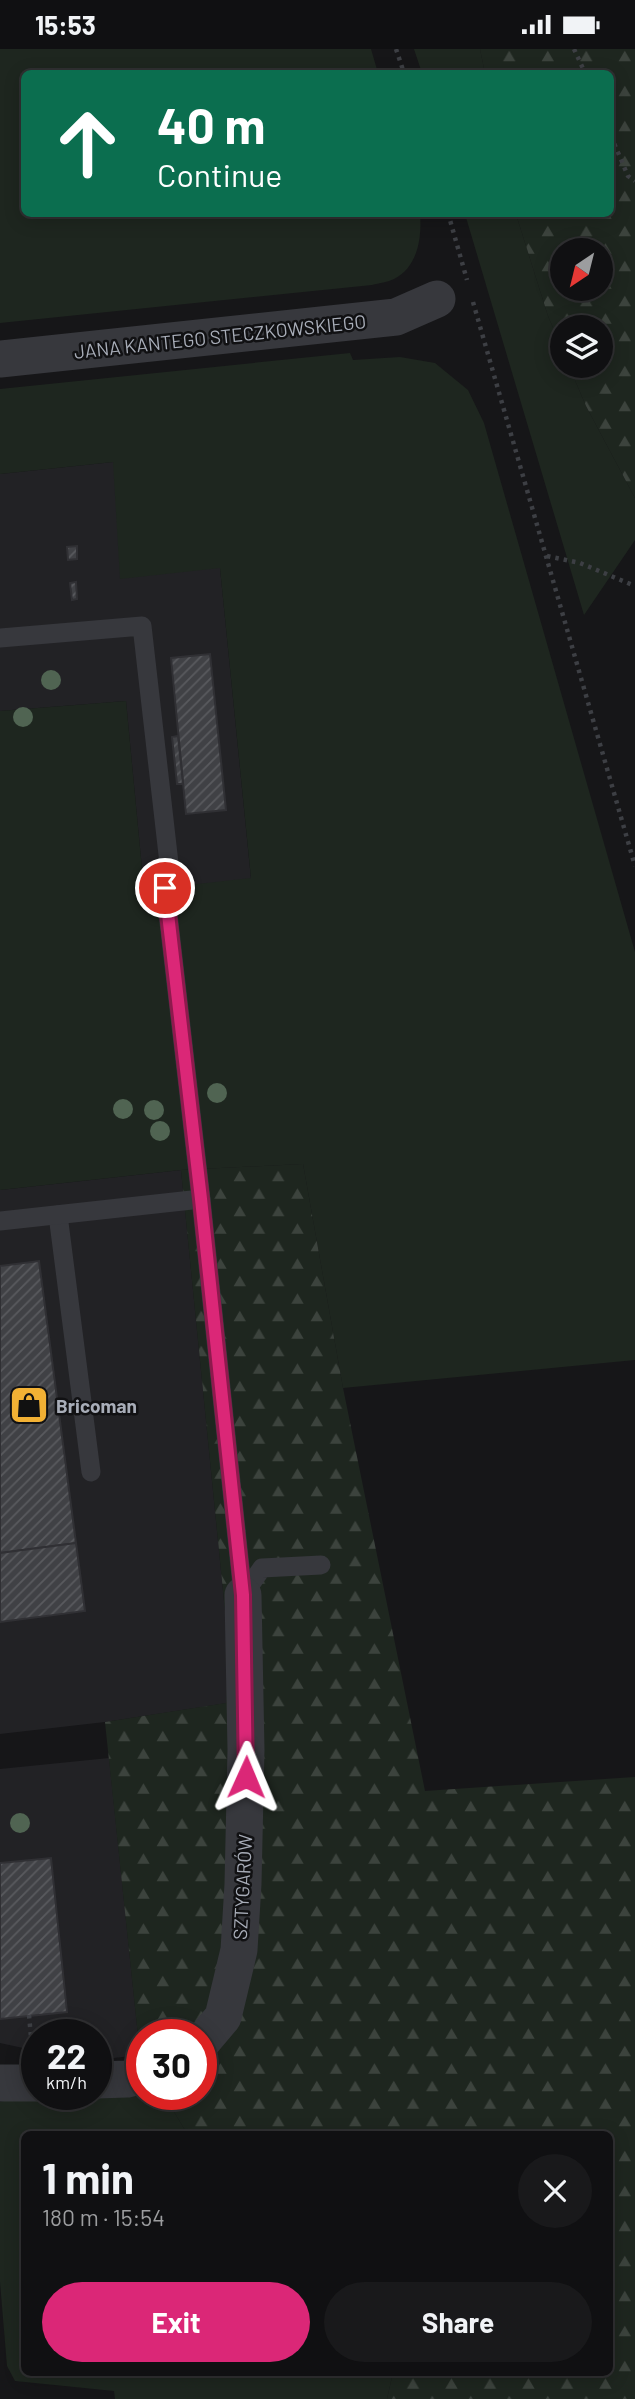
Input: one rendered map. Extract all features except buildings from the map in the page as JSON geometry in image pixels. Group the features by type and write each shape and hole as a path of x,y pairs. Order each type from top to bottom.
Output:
{"street":[{"name":"JANA KANTEGO STECZKOWSKIEGO","path":"0,359 396,317 437,299"},
{"name":"SZTYGARÓW","path":"217,2024 223,2017 239,1949 246,1750 243,1595"},
{"path":"0,2084 21,2083"}],"lane":[{"path":"0,638 142,626 243,1595"},
{"path":"0,1221 201,1199"},
{"path":"58,1215 91,1472"},
{"path":"243,1595 262,1568 321,1565"}],"path":[{"path":"396,49 403,70"},
{"path":"574,49 584,70"},
{"path":"614,143 628,176 635,181"},
{"path":"449,217 635,866"},
{"path":"547,556 580,563 635,586"},
{"path":"29,2015 29,2019"}],"shaded area":[{"path":"113,462 220,568 251,879 144,890 126,701 0,711 0,474"},
{"path":"181,1170 229,1651 227,1703 105,1722 0,1734 0,1190"},
{"path":"109,1758 136,2019 126,2019 126,2057 112,2058 112,2019 21,2019 21,2048 0,2043 0,1769"}],"green space":[{"path":"0,49 371,49 377,70 21,70 21,217 420,217 417,251 402,274 372,285 0,323"},
{"path":"414,49 480,49 484,70 421,70"},
{"path":"480,49 635,49 635,498 574,378 613,378 613,315 550,315 550,321 517,217 614,217 614,70 484,70"},
{"path":"466,217 517,217 550,321 550,378 574,378 635,498 635,540 584,615"},
{"path":"350,353 353,360 400,357 435,363 468,390 484,423 635,952 635,1360 343,1388 303,1164 181,1170 0,1190 0,711 126,701 144,890 251,878 220,568 120,579 113,462 0,474 0,389"},
{"path":"303,1164 343,1388 425,1791 635,1777 635,2399 387,2399 392,2376 613,2376 613,2131 186,2131 173,2110 217,2110 217,2019 136,2019 105,1722 226,1703 229,1651 181,1170"},
{"path":"126,2091 126,2110 173,2110 186,2131 21,2131 21,2376 392,2376 387,2399 115,2399 114,2391 15,2381 7,2366 0,2282 0,2102 21,2098 21,2110 112,2110 112,2093"}],"place":[{"name":"Bricoman","path":"29,1405"}],"route":[{"path":"165,888 243,1595 246,1777"}]}
